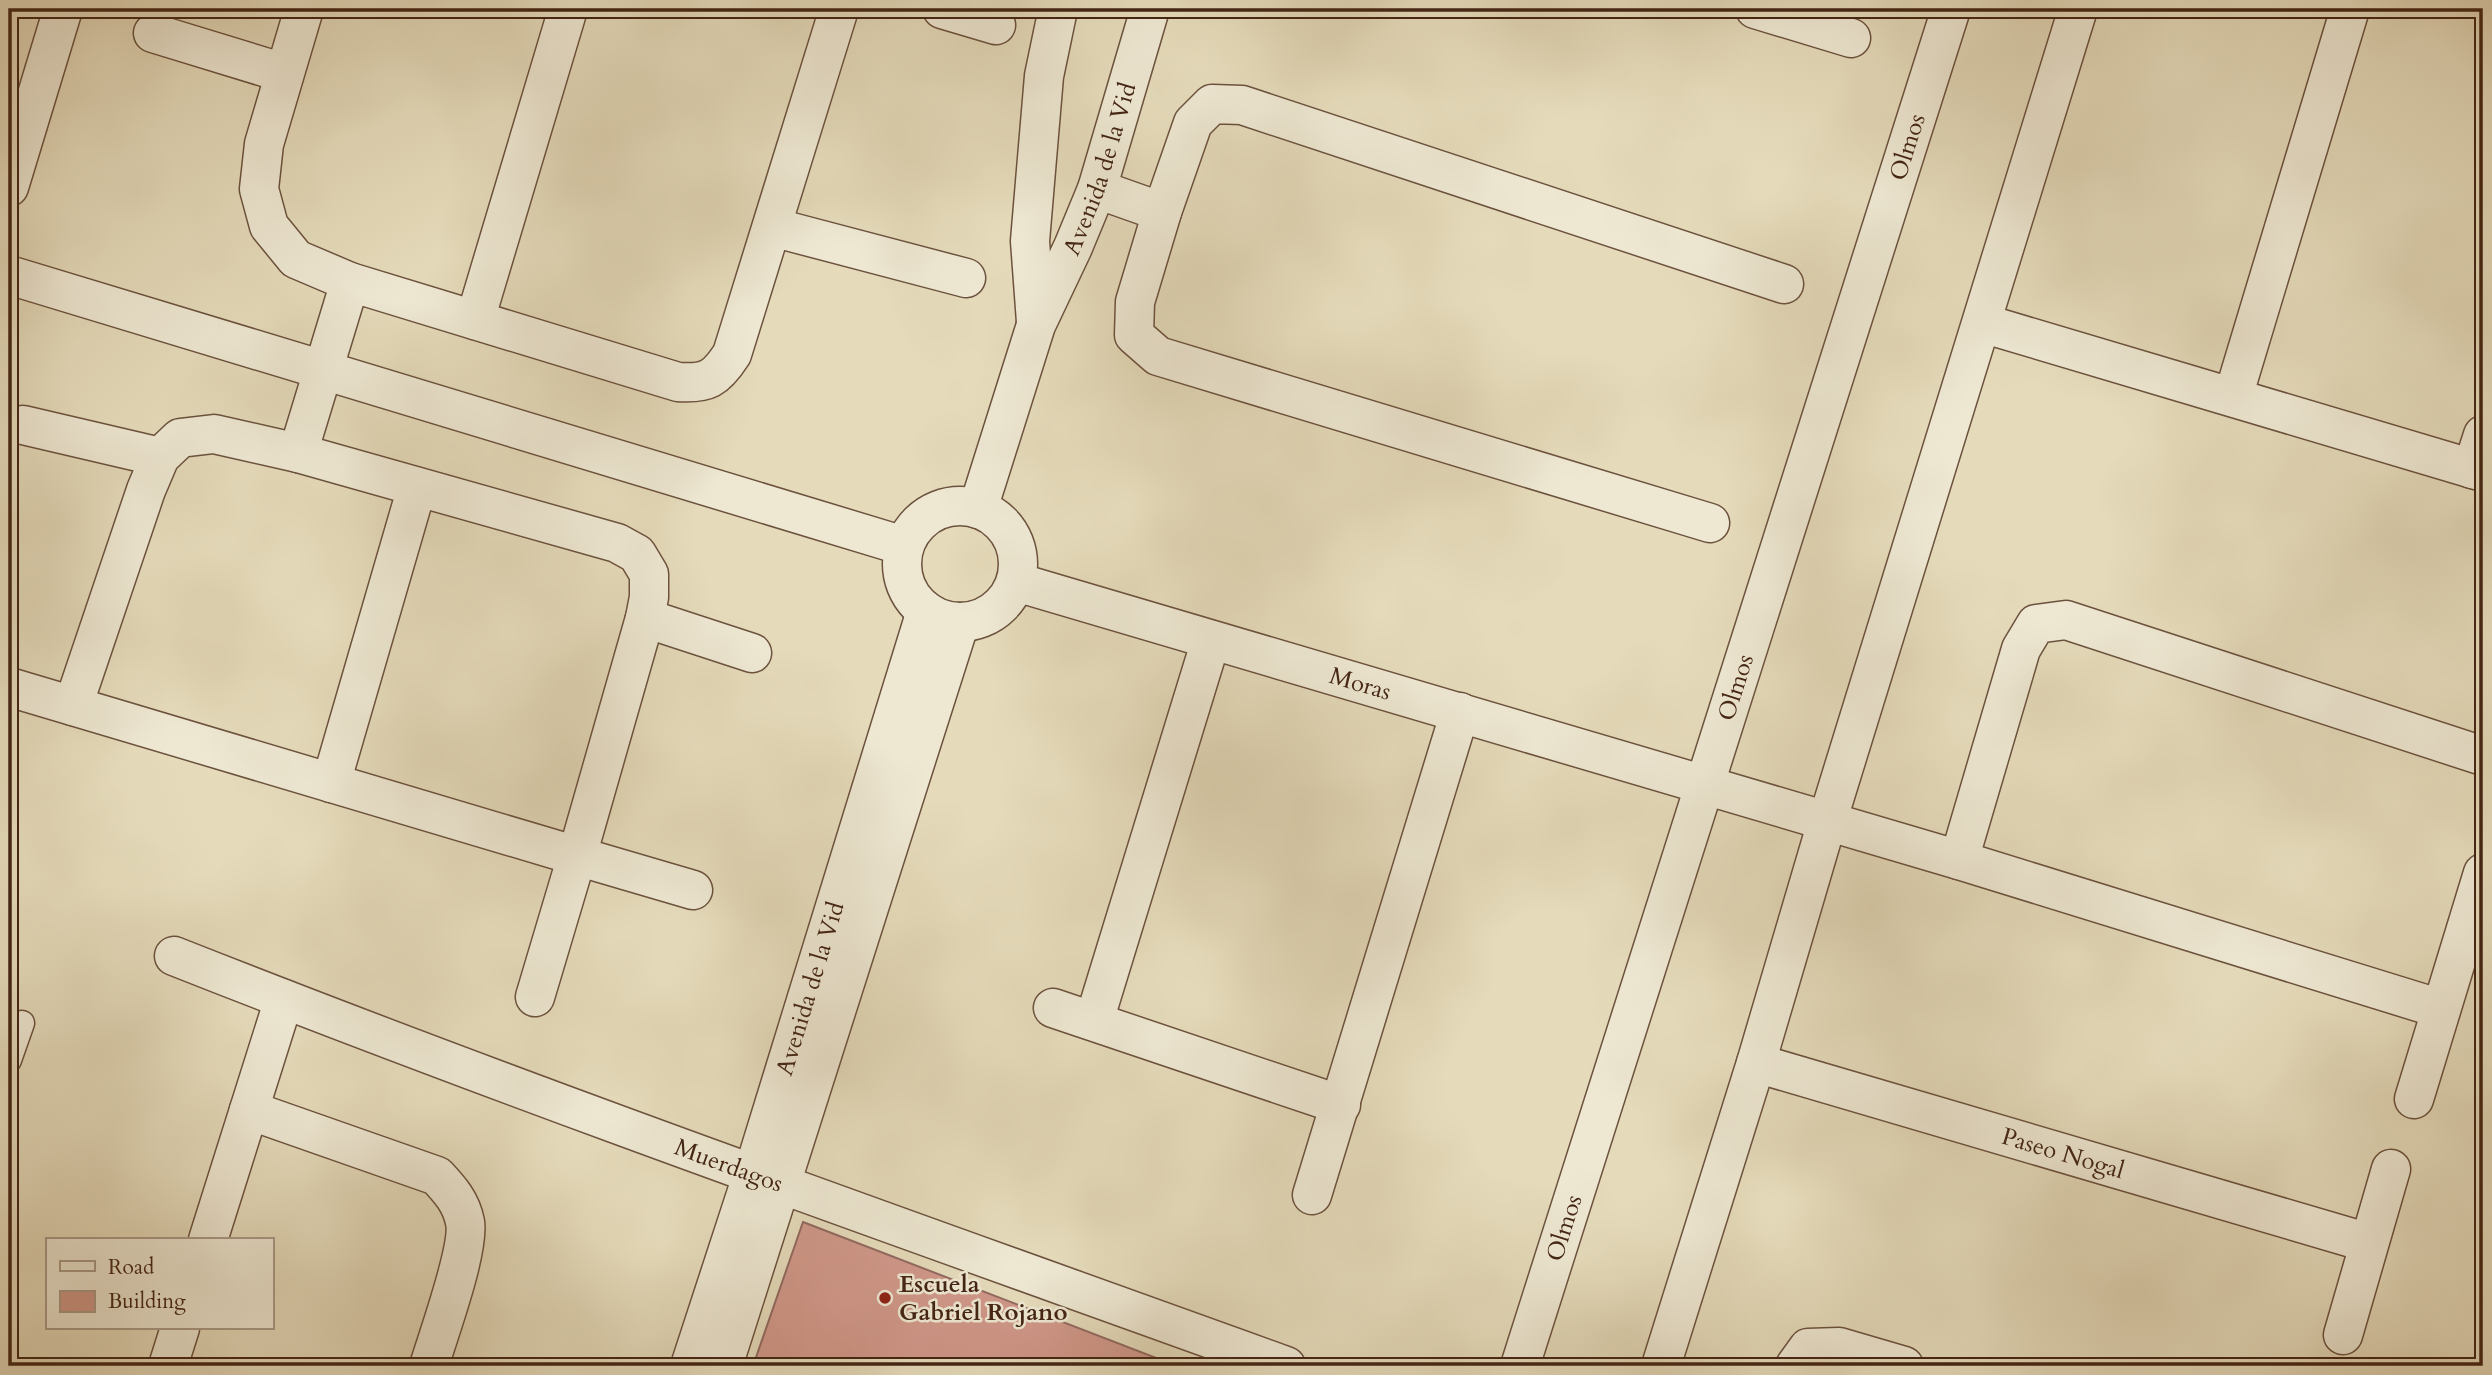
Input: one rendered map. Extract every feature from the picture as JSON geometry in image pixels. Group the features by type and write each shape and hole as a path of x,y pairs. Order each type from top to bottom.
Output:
{"street":[{"path":"9,187 63,9"},
{"path":"304,9 264,144 259,189 269,226 296,259 350,282 678,382 700,383 720,373 732,354 839,9"},
{"path":"475,320 568,9"},
{"path":"942,9 996,25"},
{"name":"Avenida de la Vid","path":"1036,325 1030,241 1044,76 1058,9"},
{"name":"Avenida de la Vid","path":"978,509 1036,325 1097,189 1150,9"},
{"path":"1755,9 1851,38"},
{"name":"Olmos","path":"1520,1366 1951,9"},
{"path":"1661,1366 2078,9"},
{"path":"2233,397 2350,9"},
{"path":"153,33 284,73"},
{"path":"1710,523 1158,356 1134,335 1135,302 1162,212 1193,123 1212,104 1242,105 1784,284"},
{"path":"1097,189 1162,212"},
{"path":"772,227 966,278"},
{"path":"9,275 904,546"},
{"path":"298,453 350,282"},
{"path":"1982,323 2233,397 2480,459"},
{"path":"23,425 160,457"},
{"path":"73,706 146,490 160,457 180,438 214,434 298,453 617,543 637,554 649,574 645,618 536,997"},
{"path":"331,783 417,486"},
{"path":"961,506 978,509 995,517 1012,538 1019,564 1016,582 1008,598 995,611 979,619 943,617 913,598 904,582 904,546 913,530 926,517 942,508 961,506"},
{"name":"Moras","path":"1016,582 1959,860 2441,1009"},
{"name":"Avenida de la Vid","path":"723,1366 767,1178 943,617"},
{"path":"645,618 752,653"},
{"path":"1959,860 2021,649 2036,624 2066,620 2483,756"},
{"path":"1094,1021 1211,639"},
{"path":"9,687 693,890"},
{"path":"1311,1195 1341,1105 1460,712"},
{"path":"2414,1099 2483,873"},
{"name":"Muerdagos","path":"174,956 767,1178 1286,1366"},
{"path":"209,1238 284,999"},
{"path":"1053,1008 1341,1105"},
{"name":"Paseo Nogal","path":"1756,1063 2369,1243"},
{"path":"249,1110 437,1176 457,1197 466,1224 461,1255 429,1366"},
{"path":"2343,1335 2390,1169"},
{"name":"Avenida de la Vid","path":"691,1366 767,1178"},
{"path":"168,1366 179,1330"},
{"path":"1795,1366 1808,1348 1839,1347 1904,1366"}],"lane":[{"path":"9,1060 22,1023"}],"building":[{"name":"Escuela Gabriel Rojano","path":"803,1222 1177,1366 753,1366"}],"place":[{"name":"Escuela Gabriel Rojano","path":"885,1298"}]}
